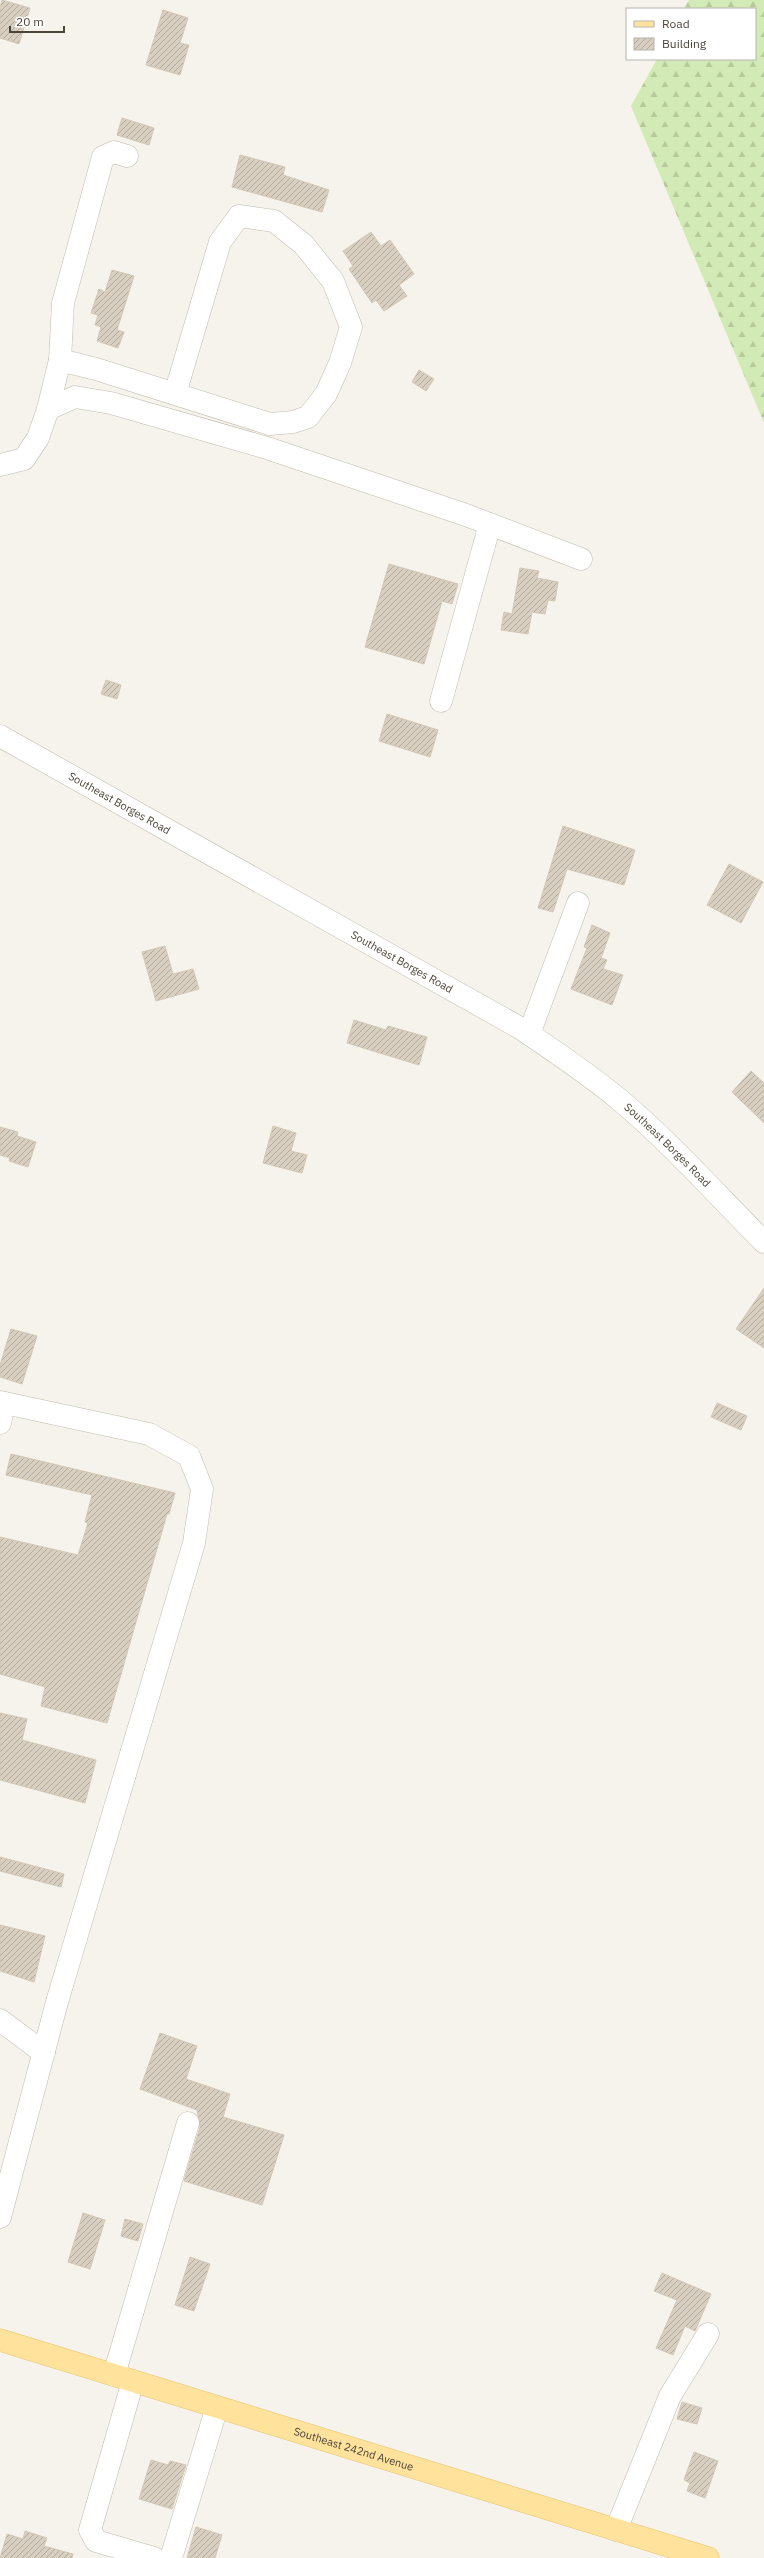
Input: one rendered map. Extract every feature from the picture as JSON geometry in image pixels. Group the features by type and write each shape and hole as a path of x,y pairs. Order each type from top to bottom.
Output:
{"main road":[{"name":"Southeast 242nd Avenue","path":"0,2340 708,2558"}],"street":[{"path":"0,465 24,459 38,438 48,409 60,360 63,303 103,158 108,153 114,152 127,156"},
{"path":"60,360 96,369 174,394 270,424 293,422 308,417 326,394 340,363 351,326 333,281 303,244 274,221 239,216 220,242 174,394"},
{"path":"48,409 75,397 111,403 267,448 490,524 581,559"},
{"path":"441,702 490,524"},
{"name":"Southeast Borges Road","path":"0,736 318,913 529,1034 574,1064 621,1100 652,1128 764,1242"},
{"path":"529,1034 578,903"},
{"path":"0,2217 44,2053 194,1543 202,1489 189,1456 149,1434 1,1409"},
{"path":"0,2020 44,2053"},
{"path":"154,2558 96,2541 90,2530 124,2378 188,2124"},
{"path":"616,2530 670,2396 708,2334"},
{"path":"171,2558 217,2407"}],"green space":[{"path":"689,0 764,0 764,423 631,106 656,60 756,60 756,8 685,8"}],"building":[{"path":"2,0 30,8 19,44 0,38 0,8"},
{"path":"163,10 188,18 180,43 189,45 180,75 146,65"},
{"path":"122,118 154,128 149,145 117,135"},
{"path":"240,155 285,167 283,175 329,190 322,212 232,187"},
{"path":"371,232 381,246 390,240 414,274 399,285 407,296 384,311 376,300 372,303 349,269 353,266 343,251"},
{"path":"112,270 134,276 117,330 124,332 118,348 97,341 101,327 95,325 98,315 91,313 99,289 105,292"},
{"path":"419,370 434,379 426,391 412,382"},
{"path":"389,564 458,584 452,604 442,601 424,664 365,647"},
{"path":"520,568 539,571 537,578 558,582 555,601 548,600 545,614 532,612 528,634 501,630 504,612 512,614"},
{"path":"106,680 121,685 117,699 101,694"},
{"path":"387,714 438,730 430,757 379,741"},
{"path":"563,826 635,850 624,885 567,869 553,912 538,908"},
{"path":"729,864 763,882 741,923 707,905"},
{"path":"592,925 610,933 601,958 607,960 603,969 623,975 612,1005 571,989 587,948 584,947"},
{"path":"165,946 173,974 193,969 199,989 156,1001 142,952"},
{"path":"354,1020 386,1030 388,1026 427,1037 419,1065 347,1043"},
{"path":"751,1071 764,1083 764,1123 732,1092"},
{"path":"273,1126 296,1133 291,1151 307,1155 302,1173 263,1163"},
{"path":"0,1127 18,1132 17,1136 36,1142 28,1167 9,1161 10,1158 0,1155"},
{"path":"764,1288 764,1348 736,1329"},
{"path":"11,1329 37,1336 22,1384 0,1377 0,1365"},
{"path":"717,1403 747,1416 741,1430 711,1417"},
{"path":"11,1454 175,1493 169,1514 167,1514 107,1723 41,1706 45,1687 0,1674 0,1537 78,1555 88,1523 85,1522 92,1495 6,1475"},
{"path":"0,1713 27,1719 22,1740 96,1760 85,1803 0,1780"},
{"path":"0,1857 64,1874 61,1887 0,1871"},
{"path":"0,1925 45,1936 34,1982 0,1971"},
{"path":"160,2033 197,2046 186,2079 230,2094 223,2117 284,2135 262,2205 184,2181 200,2127 197,2110 140,2089"},
{"path":"83,2213 105,2220 90,2269 68,2262"},
{"path":"125,2219 143,2224 138,2241 121,2236"},
{"path":"190,2257 210,2264 194,2311 175,2305"},
{"path":"662,2273 711,2294 695,2331 685,2326 673,2355 656,2348 677,2300 654,2291"},
{"path":"682,2402 702,2408 697,2424 677,2419"},
{"path":"694,2452 718,2461 705,2498 687,2491 690,2483 684,2480"},
{"path":"151,2460 168,2465 170,2461 186,2465 172,2509 139,2499"},
{"path":"196,2527 222,2535 215,2558 187,2558"},
{"path":"25,2531 47,2538 44,2546 73,2554 72,2558 0,2558 7,2534 23,2539"}]}
